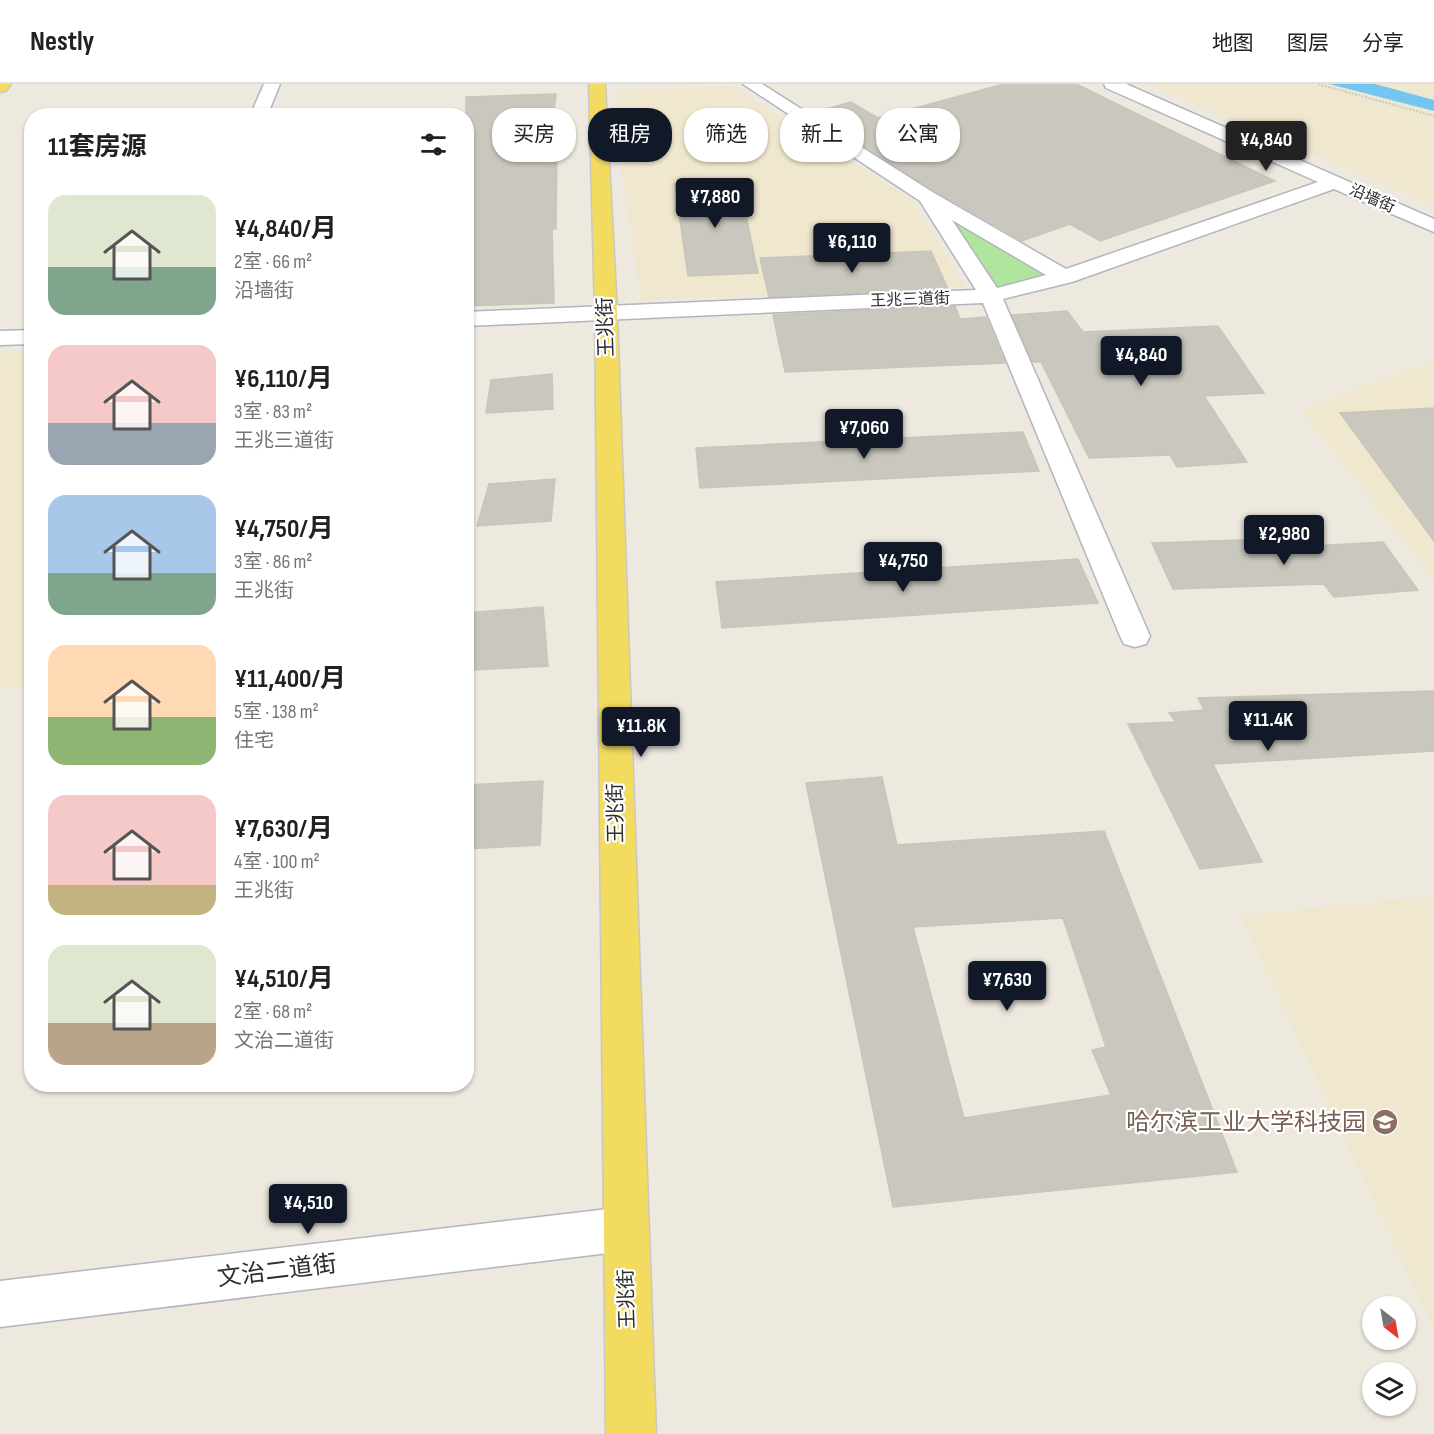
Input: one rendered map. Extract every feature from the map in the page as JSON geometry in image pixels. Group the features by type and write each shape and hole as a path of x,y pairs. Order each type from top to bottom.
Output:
{"main road":[{"path":"0,87 3,84"},
{"name":"王兆街","path":"597,84 606,313 624,1229 631,1434"}],"street":[{"path":"262,108 273,84"},
{"path":"751,84 927,197 1064,277"},
{"name":"沿墙街","path":"1112,84 1434,226"},
{"name":"王兆三道街","path":"474,319 991,296 1064,277 1335,182"},
{"path":"927,197 991,296 1135,636"},
{"path":"0,338 24,337"},
{"name":"文治二道街","path":"0,1304 624,1229"}],"path":[{"path":"1317,84 1434,116"}],"shaded area":[{"path":"1148,84 1434,84 1434,206"},
{"path":"732,87 766,108 684,108 684,162 768,162 768,110 780,117 780,162 852,162 911,199 966,288 641,300 620,162 672,162 672,108 618,108 617,89"},
{"path":"24,351 24,688 0,689 0,353"},
{"path":"1434,361 1434,581 1301,409"},
{"name":"哈尔滨工业大学科技园","path":"1434,896 1434,1330 1240,915"}],"green space":[{"path":"948,215 1052,275 991,296"}],"water":[{"path":"1329,84 1375,84 1434,100 1434,111"}],"building":[{"path":"1004,84 1076,84 1275,181 1100,241 1070,224 1022,241 889,162 960,162 960,108 915,108"},
{"path":"556,94 554,108 492,108 492,162 557,162 556,229 552,229 554,303 474,306 474,108 466,108 466,97"},
{"path":"851,102 861,108 830,108"},
{"path":"864,110 876,117 876,154 864,146"},
{"path":"739,182 758,273 688,276 675,184"},
{"path":"931,251 948,289 769,297 760,258"},
{"path":"955,306 960,319 986,317 1005,363 785,372 773,315"},
{"path":"1067,311 1083,332 1218,326 1264,393 1204,396 1247,462 1177,467 1170,455 1089,458 1041,362 1033,362 1012,315"},
{"path":"552,374 553,409 486,413 491,380"},
{"path":"1434,408 1434,541 1340,413"},
{"path":"1023,432 1039,471 700,488 696,448"},
{"path":"555,479 551,521 477,526 489,484"},
{"path":"1303,538 1311,546 1383,542 1418,590 1334,597 1324,584 1173,589 1152,543"},
{"path":"1078,559 1098,603 722,628 716,582"},
{"path":"543,607 548,666 474,670 474,612"},
{"path":"1434,691 1434,751 1213,764 1262,862 1200,869 1128,724 1176,722 1169,713 1204,710 1198,698"},
{"path":"882,777 897,845 1104,831 1237,1172 893,1207 806,783","holes":["1063,918 1106,1047 1092,1050 1111,1095 964,1118 913,927"]},
{"path":"543,781 540,845 474,849 474,785"}],"place":[{"name":"哈尔滨工业大学科技园","path":"1385,1122"}]}
